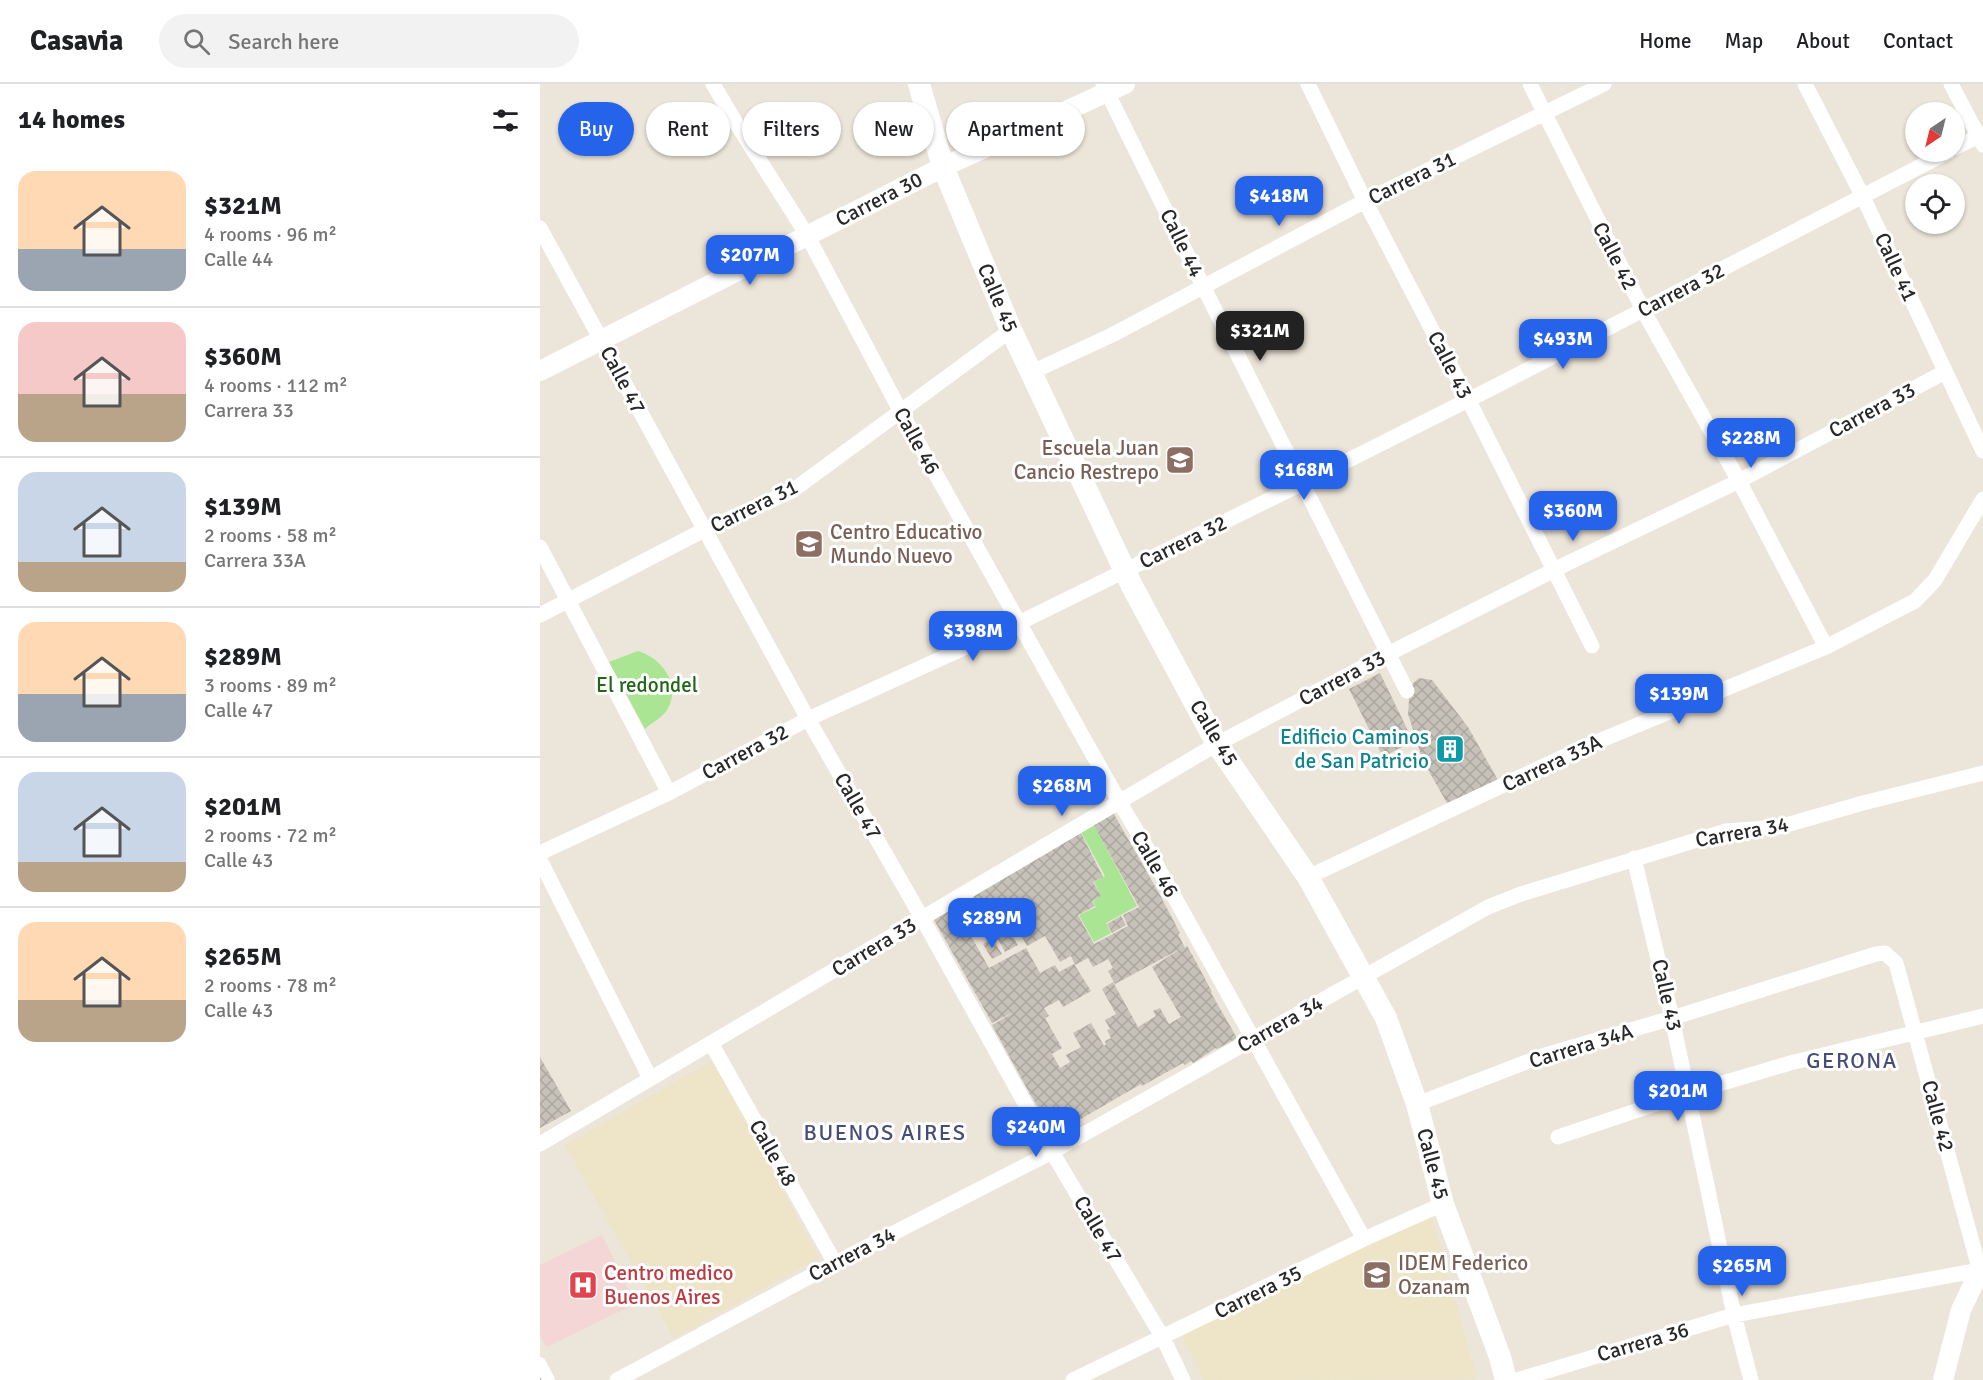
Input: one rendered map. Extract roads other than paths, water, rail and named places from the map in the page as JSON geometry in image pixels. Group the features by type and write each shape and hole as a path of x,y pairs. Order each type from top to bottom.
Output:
{"main road":[{"name":"Calle 45","path":"919,84 943,167 1011,330 1124,571 1217,744 1308,877 1386,1018 1417,1104 1443,1204 1500,1357 1506,1380"}],"street":[{"name":"Calle 46","path":"713,84 807,235 901,412 1119,803 1150,853 1364,1239"},
{"name":"Calle 43","path":"1308,84 1365,201 1592,646"},
{"name":"Calle 42","path":"1530,84 1642,310 1739,481 1826,646"},
{"name":"Carrera 31","path":"1030,373 1112,335 1365,201 1604,84"},
{"name":"Calle 41","path":"1805,84 1863,197 1983,451"},
{"path":"1952,84 1981,138 1965,144"},
{"name":"Carrera 30","path":"540,371 943,167 1112,87"},
{"name":"Calle 44","path":"1112,87 1203,286 1407,691"},
{"name":"Carrera 32","path":"540,853 669,793 808,719 1019,622 1303,483 1929,162"},
{"name":"Calle 47","path":"540,228 808,719 1052,1152 1163,1338 1183,1380"},
{"name":"Carrera 31","path":"540,615 704,530 792,491 1011,330"},
{"name":"Carrera 33","path":"540,1144 1217,744 1388,654 1739,481 1945,372"},
{"name":"Carrera 33A","path":"1308,877 1582,748 1826,646 1915,601 1935,580 1983,499"},
{"path":"540,546 669,793"},
{"name":"Carrera 34","path":"617,1380 835,1263 1052,1152 1488,907 1521,894 1726,831 1779,827 1983,773"},
{"name":"Calle 43","path":"1634,858 1689,1093 1734,1315 1751,1380"},
{"path":"540,860 650,1078"},
{"name":"Calle 42","path":"1886,953 1896,963 1982,1274"},
{"name":"Carrera 34A","path":"1417,1104 1545,1055 1886,953"},
{"path":"1558,1137 1689,1093 1790,1063 1983,1016"},
{"name":"Calle 48","path":"711,1043 835,1263"},
{"name":"Carrera 35","path":"1073,1380 1364,1239 1443,1204"},
{"path":"1943,1380 1961,1310 1982,1274"},
{"name":"Carrera 36","path":"1517,1380 1734,1315 1982,1274"},
{"path":"540,1363 549,1380"}],"place":[{"name":"Escuela Juan Cancio Restrepo","path":"1180,460"},
{"name":"Centro Educativo Mundo Nuevo","path":"809,544"},
{"name":"Edificio Caminos de San Patricio","path":"1450,749"},
{"name":"IDEM Federico Ozanam","path":"1377,1275"},
{"name":"Centro medico Buenos Aires","path":"583,1285"}],"district":[{"name":"GERONA","path":"1852,1060"},
{"name":"BUENOS AIRES","path":"885,1132"}],"park label":[{"name":"El redondel","path":"647,685"}]}
